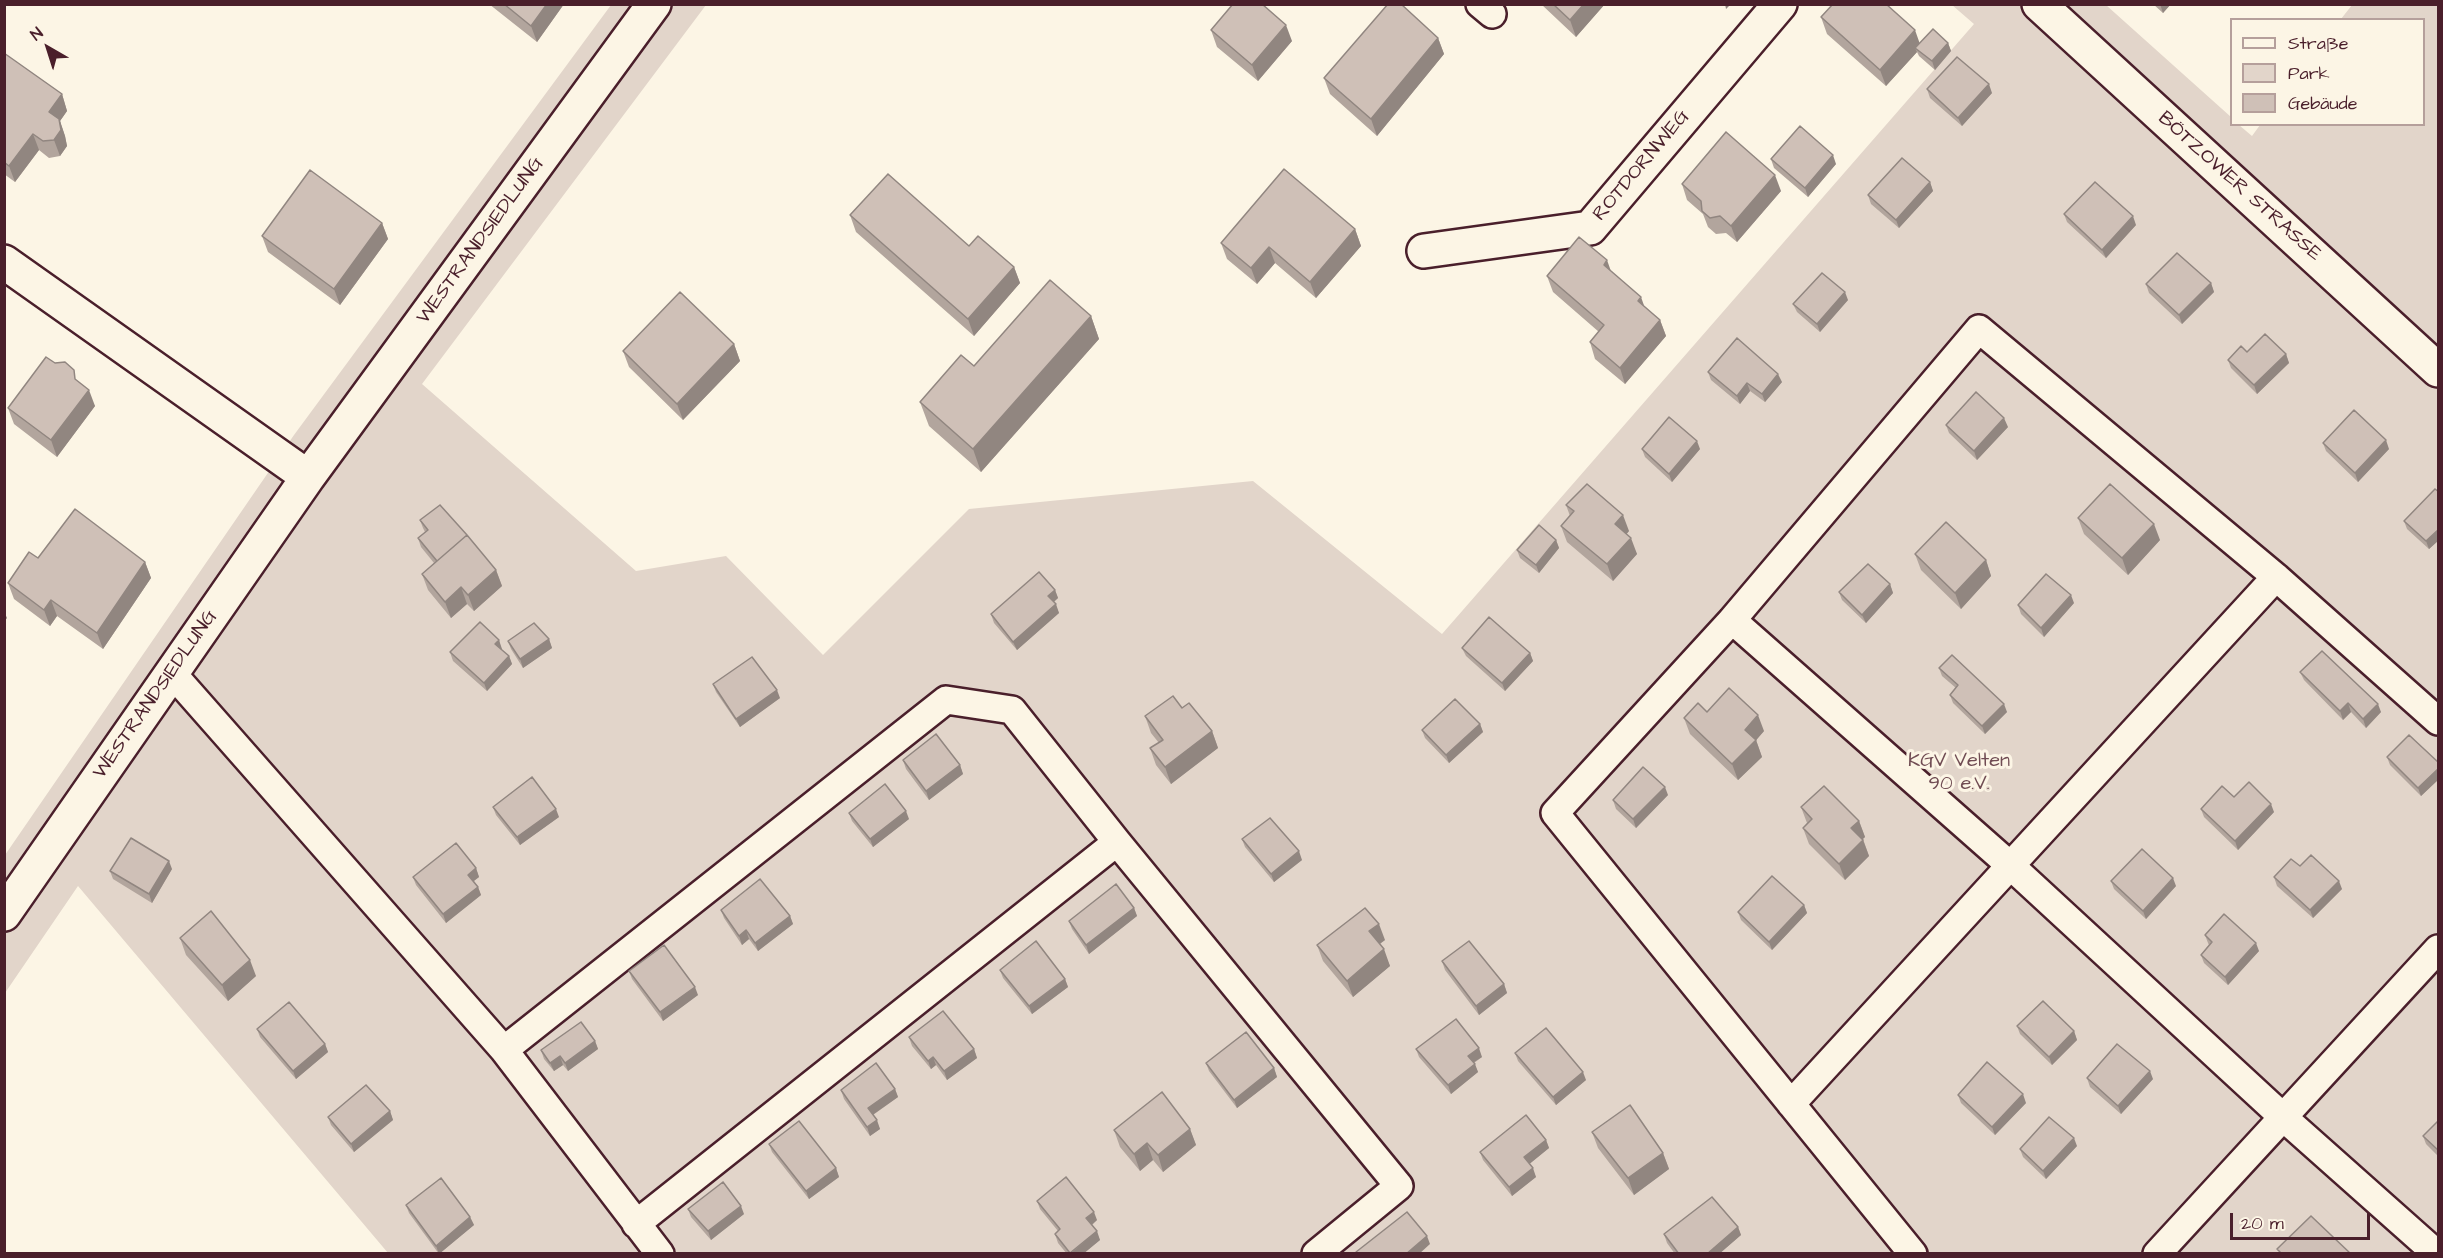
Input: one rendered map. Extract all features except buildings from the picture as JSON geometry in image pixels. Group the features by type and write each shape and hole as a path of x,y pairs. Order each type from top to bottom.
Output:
{"street":[{"name":"WESTRANDSIEDLUNG","path":"4,914 308,477 654,4"},
{"name":"ROTDORNWEG","path":"1424,250 1590,228 1780,4"},
{"name":"BÖTZOWER STRASSE","path":"2039,4 2439,370"},
{"path":"4,262 308,477"}],"lane":[{"path":"1913,1254 1555,813 1732,620 1979,329 2276,577 2439,721"},
{"path":"1791,1104 2012,867 2276,577"},
{"path":"1732,620 2012,867 2284,1118 2437,1254"},
{"path":"171,672 504,1050 660,1254"},
{"path":"504,1050 946,700 1012,710 1399,1186 1316,1254"},
{"path":"636,1224 1117,842"},
{"path":"2157,1254 2439,949"}],"green space":[{"name":"KGV Velten 90 e.V.","path":"611,5 706,5 422,384 636,571 726,556 823,655 969,509 1253,481 1442,634 1974,24 1952,5 2106,5 2230,116 2230,126 2240,126 2252,136 2259,126 2425,126 2425,18 2342,18 2352,5 2438,5 2438,1253 388,1253 78,886 5,993 5,855 294,435"}]}
